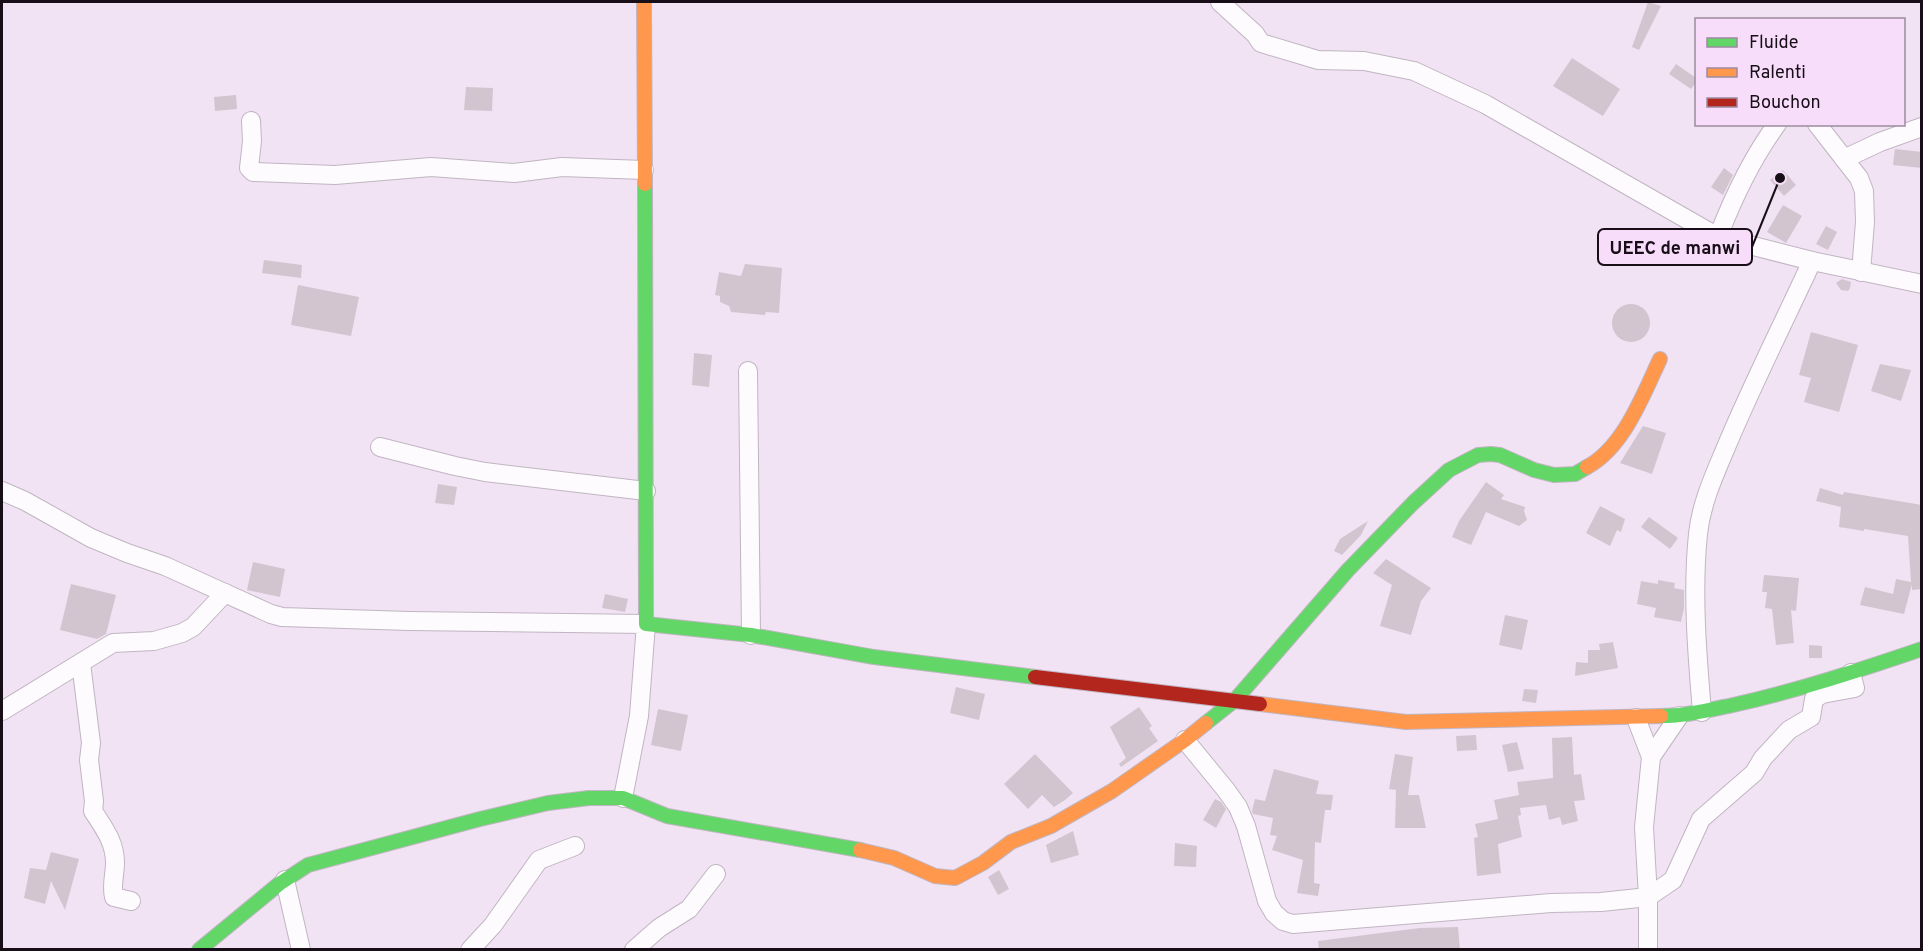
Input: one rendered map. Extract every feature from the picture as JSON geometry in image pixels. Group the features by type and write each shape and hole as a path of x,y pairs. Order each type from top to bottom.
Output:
{"street":[{"path":"623,798 639,716 646,624 644,2"},
{"path":"1220,2 1255,34 1261,44 1318,60 1364,61 1414,71 1485,104 1718,237 1812,261 1922,284"},
{"path":"251,122 252,141 249,168 253,172 335,175 431,167 514,173 562,167 644,170"},
{"path":"1718,237 1744,178 1776,126"},
{"path":"1819,126 1859,178 1864,191 1865,222 1861,272"},
{"path":"1844,159 1880,142 1922,127"},
{"path":"1702,712 1698,665 1696,583 1698,533 1706,497 1739,417 1812,261"},
{"path":"199,950 285,880 308,865 480,819 548,803 589,798 623,798 668,816 840,845 883,855 935,876 946,879 955,878 983,863 1011,842 1031,836 1081,810 1185,740 1235,700 1348,570 1413,503 1449,470 1478,455 1491,454 1500,455 1534,470 1554,475 1575,474 1593,464 1613,446 1636,410 1660,358"},
{"path":"748,371 751,635"},
{"path":"380,447 485,472 646,491"},
{"path":"2,491 26,501 91,538 165,566 271,614 295,618 646,624 751,635 874,657 1406,722 1679,716 1773,696 1851,673 1922,648"},
{"path":"2,711 113,643 154,641 182,633 193,627 225,593"},
{"path":"81,663 91,743 89,760 93,811 106,830 114,850 112,891 114,897 130,901"},
{"path":"1185,740 1238,807 1246,826 1267,901 1283,921 1293,924 1551,903 1601,902 1648,897 1673,880 1701,819 1754,773 1763,758 1789,730 1811,717 1814,699 1822,694 1855,688 1851,673"},
{"path":"1651,757 1679,716"},
{"path":"1636,718 1651,757 1644,827 1648,950"},
{"path":"470,950 493,925 539,860 575,846"},
{"path":"634,950 659,928 689,909 716,874"},
{"path":"285,880 301,950"}],"building":[{"path":"1648,2 1661,6 1639,50 1632,47"},
{"path":"1572,58 1620,89 1603,116 1553,86"},
{"path":"1676,64 1695,77 1695,83 1691,89 1669,74"},
{"path":"466,87 493,88 492,111 464,110"},
{"path":"236,95 237,109 215,111 214,97"},
{"path":"1895,149 1922,152 1922,168 1893,165"},
{"path":"1724,168 1733,175 1723,195 1711,187"},
{"path":"1783,170 1796,185 1784,196 1770,180"},
{"path":"1783,205 1802,216 1786,243 1767,232"},
{"path":"1826,226 1837,232 1828,250 1816,244"},
{"path":"264,260 302,265 301,278 262,273"},
{"path":"745,264 782,268 779,313 766,312 765,315 731,312 729,306 720,302 720,296 715,295 719,272 741,276"},
{"path":"1842,279 1851,282 1848,291 1841,290 1836,283"},
{"path":"298,285 359,297 351,336 291,325"},
{"path":"1631,304 1644,310 1650,323 1644,336 1631,342 1618,336 1612,323 1618,310"},
{"path":"1811,332 1858,345 1839,412 1804,402 1811,378 1799,375"},
{"path":"694,353 712,355 709,387 692,385"},
{"path":"1880,364 1911,370 1901,401 1871,391"},
{"path":"1643,426 1666,433 1652,474 1620,463"},
{"path":"1486,482 1504,495 1501,499 1525,507 1527,520 1519,526 1486,512 1471,545 1452,537 1459,521"},
{"path":"438,484 457,487 454,505 435,503"},
{"path":"1820,488 1843,495 1844,492 1922,505 1922,589 1912,590 1912,584 1904,614 1860,605 1865,587 1893,594 1896,579 1911,582 1908,536 1839,527 1841,507 1816,501"},
{"path":"1600,506 1625,519 1621,532 1617,530 1610,546 1586,533"},
{"path":"1649,517 1678,538 1670,549 1641,527"},
{"path":"1368,521 1361,535 1342,555 1334,551 1340,539"},
{"path":"1386,559 1431,588 1421,601 1411,635 1380,626 1392,585 1373,573"},
{"path":"253,562 285,569 280,597 247,590"},
{"path":"1764,575 1799,578 1796,611 1791,610 1794,643 1776,645 1772,609 1765,608 1767,592 1762,592"},
{"path":"1658,580 1675,583 1674,588 1684,590 1681,622 1654,617 1656,608 1637,604 1641,581 1658,584"},
{"path":"71,584 116,595 106,634 97,639 60,630"},
{"path":"605,594 628,599 625,612 602,608"},
{"path":"1505,615 1528,620 1522,650 1499,645"},
{"path":"1613,642 1618,668 1575,676 1576,662 1588,663 1588,650 1600,650 1599,644"},
{"path":"1809,645 1822,646 1822,658 1809,658"},
{"path":"956,687 985,694 979,720 950,713"},
{"path":"1524,689 1538,690 1536,703 1522,701"},
{"path":"1139,707 1152,726 1149,728 1158,741 1121,767 1119,764 1126,758 1110,727"},
{"path":"658,709 688,715 681,751 651,745"},
{"path":"1476,735 1477,750 1457,751 1456,736"},
{"path":"1572,737 1574,775 1581,774 1585,800 1574,801 1578,821 1562,825 1560,817 1549,820 1546,805 1520,808 1521,815 1518,816 1522,837 1498,844 1501,873 1477,876 1474,838 1478,837 1475,824 1498,819 1494,800 1519,795 1517,782 1553,778 1552,738"},
{"path":"1517,742 1524,769 1508,772 1502,745"},
{"path":"1035,754 1073,793 1054,807 1042,795 1028,809 1004,784"},
{"path":"1395,754 1413,757 1408,795 1419,795 1426,828 1395,828 1396,790 1389,789"},
{"path":"1274,769 1319,781 1316,794 1333,795 1331,810 1325,810 1321,843 1315,842 1314,883 1320,884 1318,896 1297,893 1303,860 1272,850 1277,836 1270,835 1273,818 1253,814 1255,799 1265,801"},
{"path":"1215,799 1221,802 1226,809 1216,828 1203,820"},
{"path":"1073,831 1079,855 1051,863 1046,845"},
{"path":"1175,843 1197,846 1196,867 1174,866"},
{"path":"51,852 79,859 65,910 51,881 45,904 24,898 30,868 46,870"},
{"path":"999,870 1009,889 998,895 988,877"},
{"path":"1458,927 1460,950 1319,950 1318,941 1420,928"}],"traffic: fast":[{"path":"645,184 646,624 751,635 874,657 1035,677"},
{"path":"1206,723 1235,700 1348,570 1413,503 1449,470 1478,455 1491,454 1500,455 1534,470 1554,475 1575,474 1587,467"},
{"path":"1661,716 1697,712 1781,693 1922,649"},
{"path":"199,950 279,884 308,865 548,803 589,798 623,798 667,816 860,850"}],"traffic: slow":[{"path":"644,2 645,184"},
{"path":"1587,467 1612,447 1622,434 1660,359"},
{"path":"1260,704 1406,722 1661,716"},
{"path":"860,850 894,858 935,876 955,878 983,863 1011,842 1051,826 1112,791 1206,723"}],"traffic: jam":[{"path":"1035,677 1260,704"}],"place":[{"name":"UEEC de manwi","path":"1780,178"}]}
